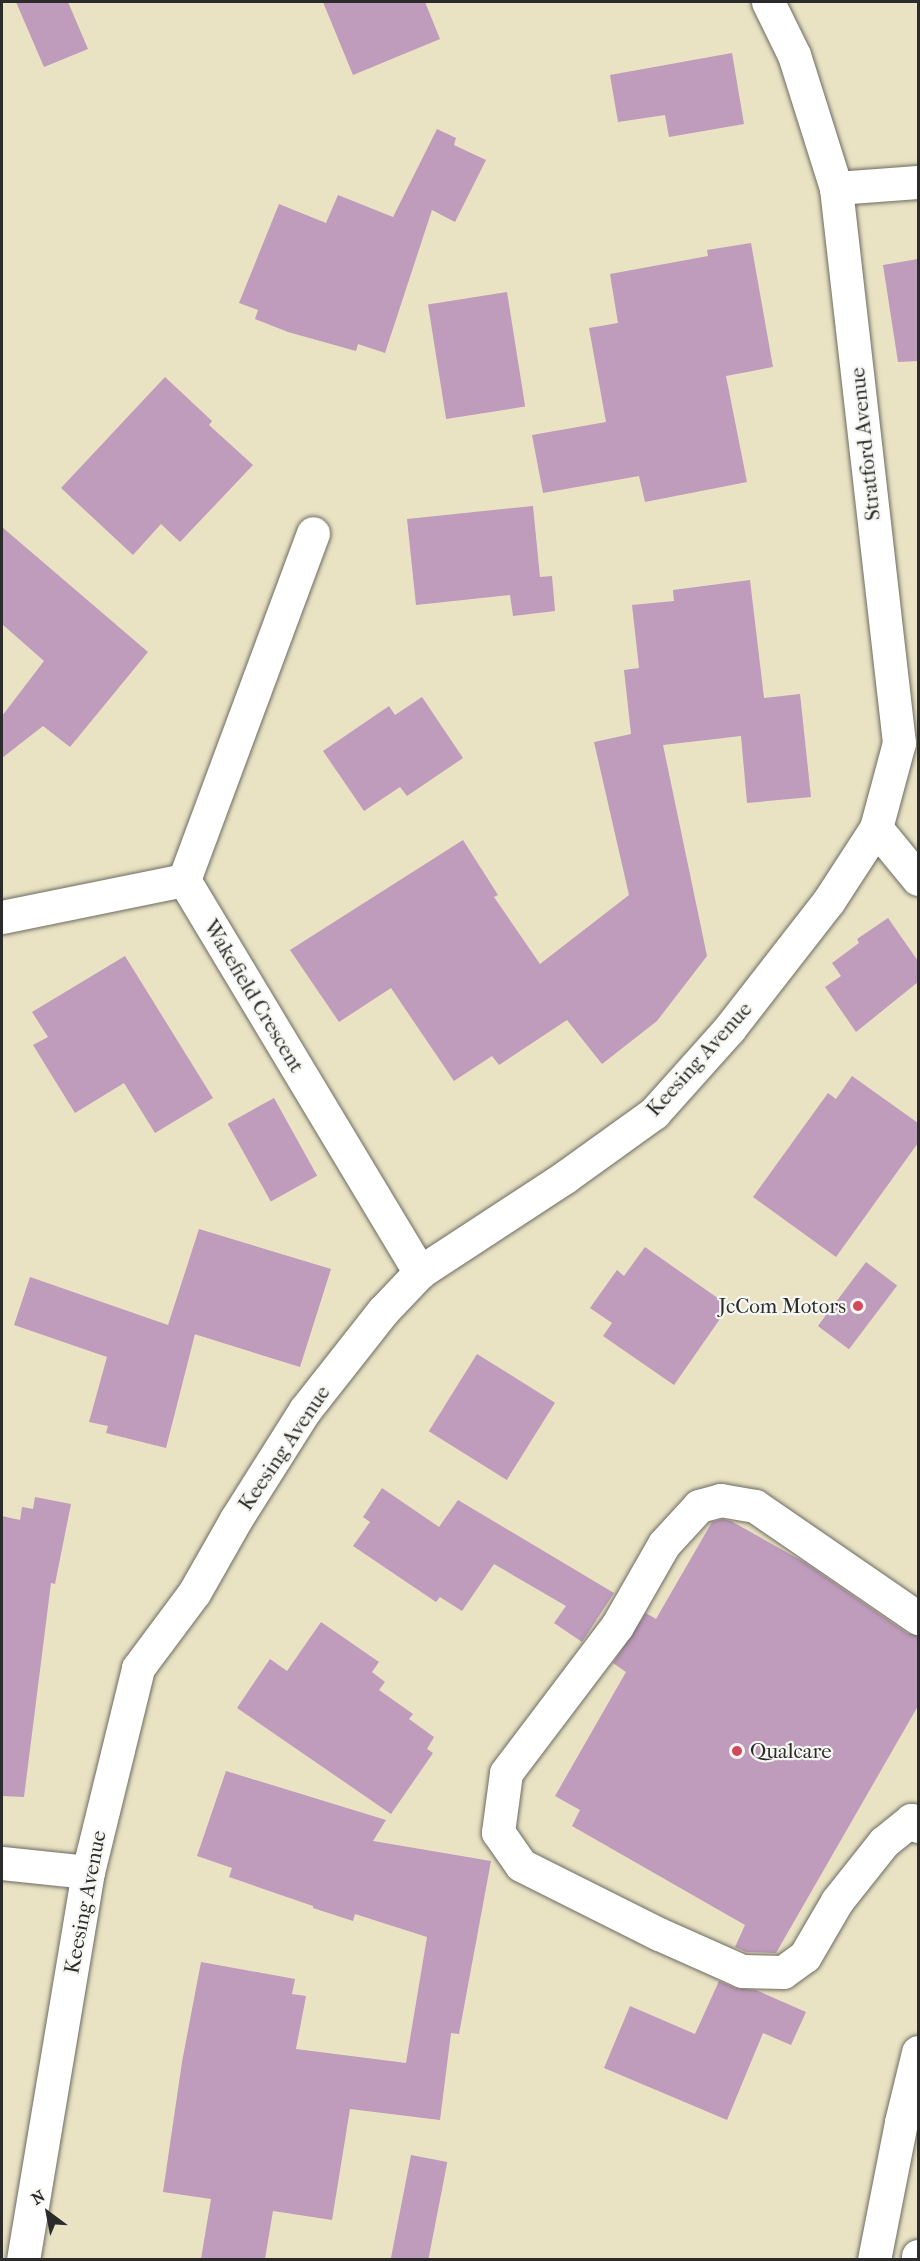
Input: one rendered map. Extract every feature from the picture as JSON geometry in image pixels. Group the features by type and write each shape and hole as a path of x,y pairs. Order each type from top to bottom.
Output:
{"street":[{"name":"Stratford Avenue","path":"768,2 794,55 836,188 898,743 876,828"},
{"path":"836,188 918,182"},
{"path":"2,917 184,880 314,533"},
{"path":"876,828 918,879"},
{"name":"Keesing Avenue","path":"22,2259 88,1872 138,1668 194,1593 236,1519 305,1410 383,1311 420,1272 565,1177 654,1113 729,1029 828,902 876,828"},
{"name":"Wakefield Crescent","path":"184,880 420,1272"},
{"path":"916,1817 884,1842 837,1901 806,1956 783,1972 742,1971 659,1934 521,1865 498,1832 506,1773 617,1626 664,1544 699,1506 721,1500 755,1506 918,1618"},
{"path":"2,1863 88,1872"},
{"path":"874,2259 901,2121 918,2052"}],"building":[{"path":"16,2 68,2 88,49 44,67"},
{"path":"323,2 425,2 440,39 353,75"},
{"path":"732,53 744,124 669,137 665,115 618,122 610,75"},
{"path":"437,129 456,138 454,145 486,160 455,222 432,210 385,353 358,344 356,351 288,332 255,319 258,310 239,303 279,204 326,223 338,195 393,217"},
{"path":"751,243 773,367 726,376 747,482 645,502 639,476 543,493 532,435 606,422 589,328 618,323 610,274 708,256 707,250"},
{"path":"918,259 918,361 898,362 883,265"},
{"path":"507,292 525,407 446,419 428,305"},
{"path":"165,377 212,421 209,425 253,465 180,542 161,524 133,555 61,488"},
{"path":"533,506 540,577 552,576 555,611 513,616 510,595 416,605 407,519"},
{"path":"2,527 148,652 70,747 43,726 2,758 2,716 44,661 2,624"},
{"path":"750,580 764,698 800,694 811,797 747,803 741,736 663,745 707,956 657,1021 602,1064 567,1020 499,1065 492,1056 454,1081 391,988 339,1022 290,950 463,840 498,895 494,897 540,964 629,895 594,742 631,734 624,670 639,668 632,605 674,601 673,590"},
{"path":"422,697 463,758 407,796 400,787 364,811 323,751 389,706 395,715"},
{"path":"888,918 918,961 918,982 856,1032 825,987 841,976 832,963 859,943 857,939"},
{"path":"125,956 213,1098 155,1133 124,1083 75,1113 33,1045 48,1037 32,1012"},
{"path":"852,1076 918,1123 918,1143 836,1257 753,1197 828,1093 836,1099"},
{"path":"274,1098 317,1176 271,1202 228,1124"},
{"path":"199,1229 331,1269 300,1367 195,1334 166,1448 106,1433 108,1426 89,1422 107,1357 14,1325 30,1277 168,1325"},
{"path":"645,1247 729,1306 674,1385 603,1336 612,1323 590,1308 617,1270 624,1276"},
{"name":"JcCom Motors","path":"866,1262 897,1285 849,1349 818,1326"},
{"path":"477,1354 555,1403 507,1480 429,1431"},
{"path":"382,1488 439,1527 458,1500 614,1593 582,1642 554,1623 566,1606 494,1564 462,1611 440,1597 436,1602 353,1546 370,1522 363,1517"},
{"path":"35,1497 71,1504 55,1584 51,1583 24,1797 2,1796 2,1516 20,1520 22,1507 33,1509"},
{"name":"Qualcare","path":"722,1519 731,1521 804,1562 907,1633 918,1636 918,1706 776,1953 746,1952 735,1947 745,1925 572,1826 580,1810 555,1796 626,1672 613,1663 646,1613 656,1619 712,1522"},
{"path":"321,1622 379,1662 372,1672 385,1682 379,1690 413,1714 409,1719 434,1737 427,1749 433,1753 391,1814 237,1708 270,1659 287,1671"},
{"path":"226,1771 386,1820 373,1841 491,1861 459,2034 451,2033 440,2120 350,2109 332,2220 273,2211 265,2259 201,2259 211,2199 163,2192 182,2062 201,1962 295,1979 292,1994 306,1996 296,2049 406,2063 427,1937 355,1914 353,1921 313,1908 313,1906 229,1877 232,1868 197,1856"},
{"path":"719,1981 735,1988 756,1990 806,2012 791,2045 763,2033 727,2120 604,2068 630,2006 695,2034"},
{"path":"411,2155 447,2162 428,2260 391,2259"}],"place":[{"name":"JcCom Motors","path":"858,1306"},
{"name":"Qualcare","path":"737,1751"}]}
